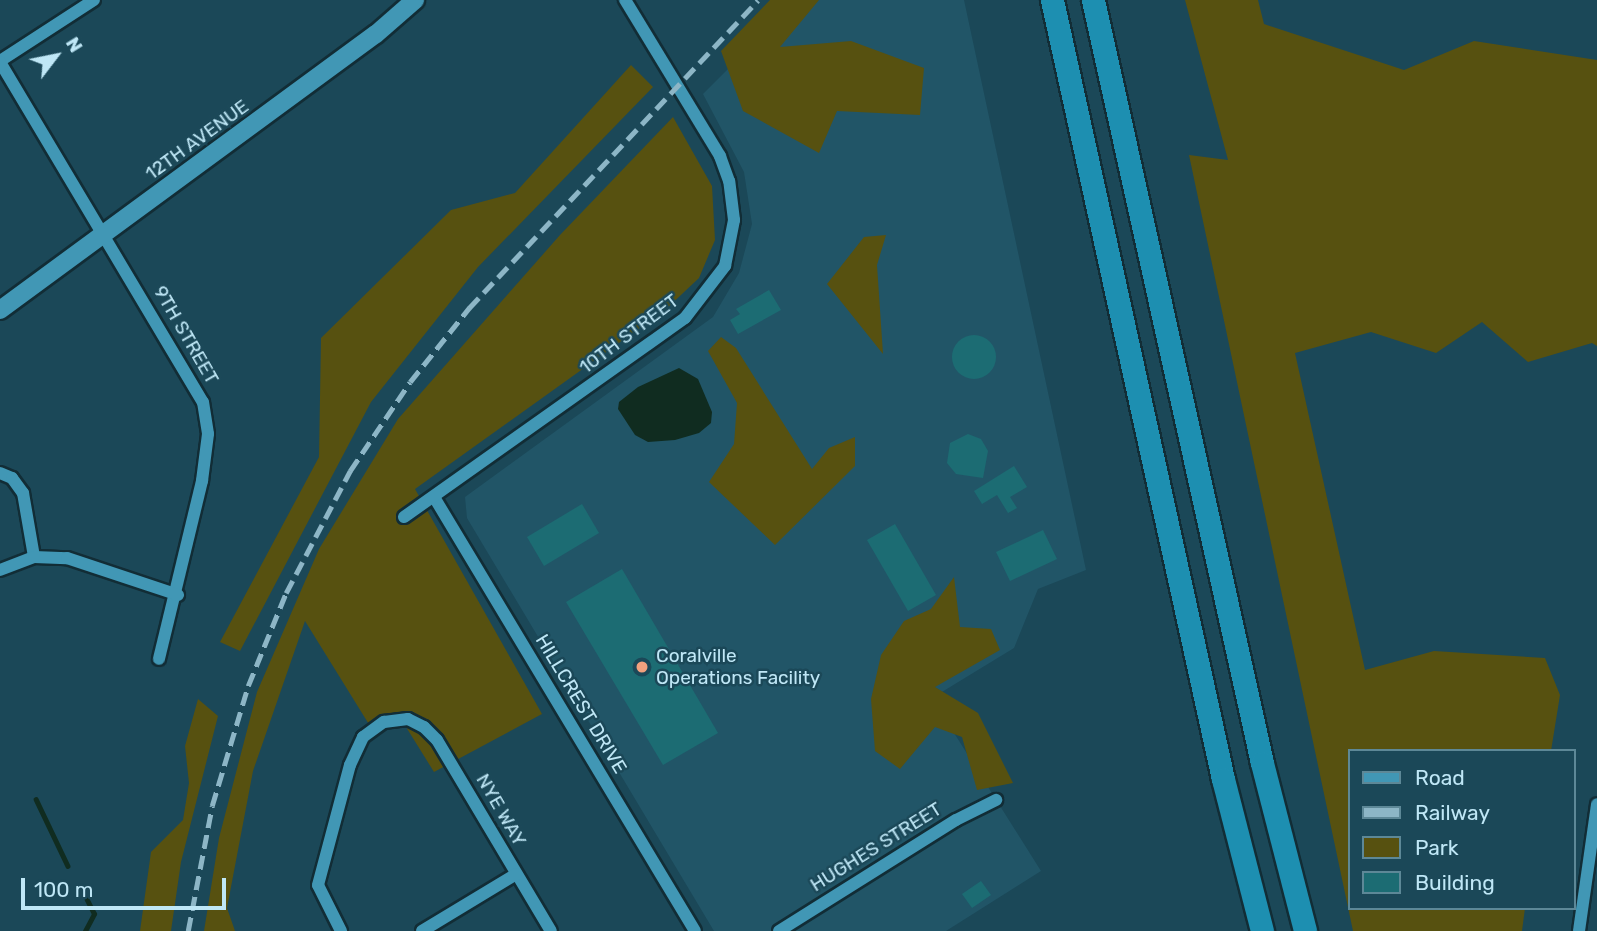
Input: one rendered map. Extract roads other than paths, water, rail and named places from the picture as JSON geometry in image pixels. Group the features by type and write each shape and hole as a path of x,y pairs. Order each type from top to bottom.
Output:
{"highway":[{"path":"1052,0 1223,779 1262,931"},
{"path":"1093,0 1259,750 1305,931"}],"main road":[{"name":"12TH AVENUE","path":"0,310 376,34 415,0"}],"street":[{"path":"0,61 94,0"},
{"name":"10TH STREET","path":"404,517 685,318 704,300 725,266 734,220 729,181 720,156 625,0"},
{"name":"9TH STREET","path":"0,61 195,386 207,418 202,481 178,595 159,659"},
{"path":"0,473 12,478 23,493 34,557"},
{"name":"HILLCREST DRIVE","path":"434,497 695,931"},
{"path":"0,570 34,557 67,558 178,595"},
{"name":"NYE WAY","path":"341,931 318,885 351,765 363,737 384,722 408,719 437,740 551,931"},
{"name":"HUGHES STREET","path":"779,931 956,820 996,800"},
{"path":"1579,931 1597,804"},
{"path":"422,931 516,874"}],"waterway":[{"path":"36,799 68,866"},
{"path":"85,931 94,914 87,900"}],"railway":[{"path":"188,931 212,806 248,686 286,593 350,471 410,382 469,308 758,0"}],"place":[{"name":"Coralville Operations Facility","path":"642,667"}]}
